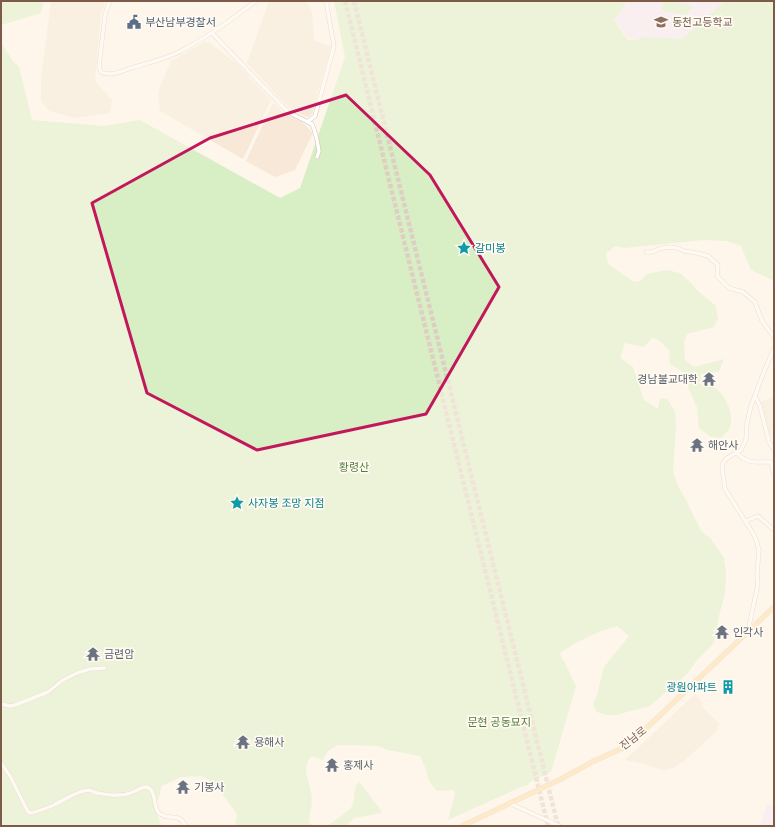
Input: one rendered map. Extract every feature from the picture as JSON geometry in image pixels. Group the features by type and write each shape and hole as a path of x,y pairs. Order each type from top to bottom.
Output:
{"main road":[{"name":"진남로","path":"462,826 623,748 698,680 774,607"}],"street":[{"path":"110,1 105,14 99,66 103,73 112,74 170,56 181,51 212,33 256,1"},
{"path":"307,122 315,116 334,46 327,1"},
{"path":"212,33 288,112 312,124 318,140 319,151 317,156"},
{"path":"646,252 673,247 708,256 718,265 717,276 729,288 743,292 755,302 762,321 774,337"},
{"path":"748,631 758,584 757,574 759,551 754,535 728,494 724,484 722,467 723,463 730,456 741,450 744,444 746,439 747,423 755,396 774,349"},
{"path":"755,396 760,406 769,442 774,450"},
{"path":"737,453 742,459 750,461 773,461 774,475"},
{"path":"746,521 758,516 774,530"},
{"path":"1,704 11,706 15,705 48,692 63,680 77,673 90,669 105,668"},
{"path":"1,763 10,776 28,812 31,813 53,806 73,795 89,790 118,796 140,788 148,787 151,789 156,811 166,816 174,816 179,818 186,826"},
{"path":"509,803 560,826"}],"highlighted area":[{"path":"346,95 430,175 499,287 426,414 257,450 147,393 92,203 210,138"}],"shaded area":[{"path":"51,1 106,1 101,13 95,81 112,100 110,113 75,118 49,111 41,101 41,78"},
{"path":"269,1 306,1 312,11 314,41 331,46 312,114 307,117 289,108 247,63"},
{"name":"동천고등학교","path":"629,1 729,1 684,42 629,39 614,20"},
{"path":"205,42 210,43 236,63 271,100 243,159 160,111 158,92 171,61"},
{"path":"273,103 287,115 302,122 313,133 295,170 275,177 246,161"},
{"path":"774,396 774,443 769,433 761,402"},
{"path":"695,694 703,703 701,705 719,724 716,732 685,760 675,767 664,771 645,764 625,760"},
{"path":"767,804 774,806 774,826 760,826"}],"green space":[{"path":"1,1 44,1 41,13 1,25"},
{"name":"황령산","path":"334,1 628,1 614,20 628,40 638,40 642,37 682,39 725,1 774,1 774,281 751,270 741,246 726,241 703,240 625,248 615,246 606,254 608,264 634,282 640,281 647,274 667,270 680,273 716,306 718,319 714,327 687,334 684,343 685,360 694,367 724,359 719,371 701,374 702,385 708,385 716,389 725,398 728,404 731,424 726,433 720,438 711,437 699,428 697,407 689,390 686,374 670,364 669,350 657,339 652,338 644,347 624,343 620,358 633,367 644,400 658,409 660,398 667,399 675,411 676,426 673,472 679,488 701,531 711,539 724,558 726,573 725,593 714,643 698,659 687,674 650,706 616,715 607,715 597,712 593,704 597,695 604,667 629,636 617,626 587,637 560,653 576,686 551,772 530,782 528,785 448,820 455,794 454,790 437,791 429,781 420,756 388,750 378,746 338,745 328,751 323,760 311,756 306,766 306,774 312,796 309,822 313,826 235,826 237,814 216,786 203,776 181,777 162,786 155,810 162,826 1,826 1,43 19,67 32,120 104,126 140,120 280,198 300,188 345,57"},
{"path":"663,1 676,1 677,3 693,6 686,15 661,10"},
{"path":"359,782 382,813 354,818 347,826 327,826 344,814 352,806 355,791"}],"tunnel":[{"path":"345,1 548,826"},
{"path":"354,1 558,826"}],"place":[{"name":"부산남부경찰서","path":"134,22"},
{"name":"동천고등학교","path":"661,22"},
{"name":"갈미봉","path":"464,248"},
{"name":"경남불교대학","path":"709,379"},
{"name":"해안사","path":"697,445"},
{"name":"사자봉 조망 지점","path":"237,503"},
{"name":"인각사","path":"722,632"},
{"name":"금련암","path":"93,654"},
{"name":"광원아파트","path":"728,687"},
{"name":"용해사","path":"243,742"},
{"name":"홍제사","path":"332,765"},
{"name":"기봉사","path":"183,787"}],"park label":[{"name":"문현 공동묘지","path":"499,722"}]}
